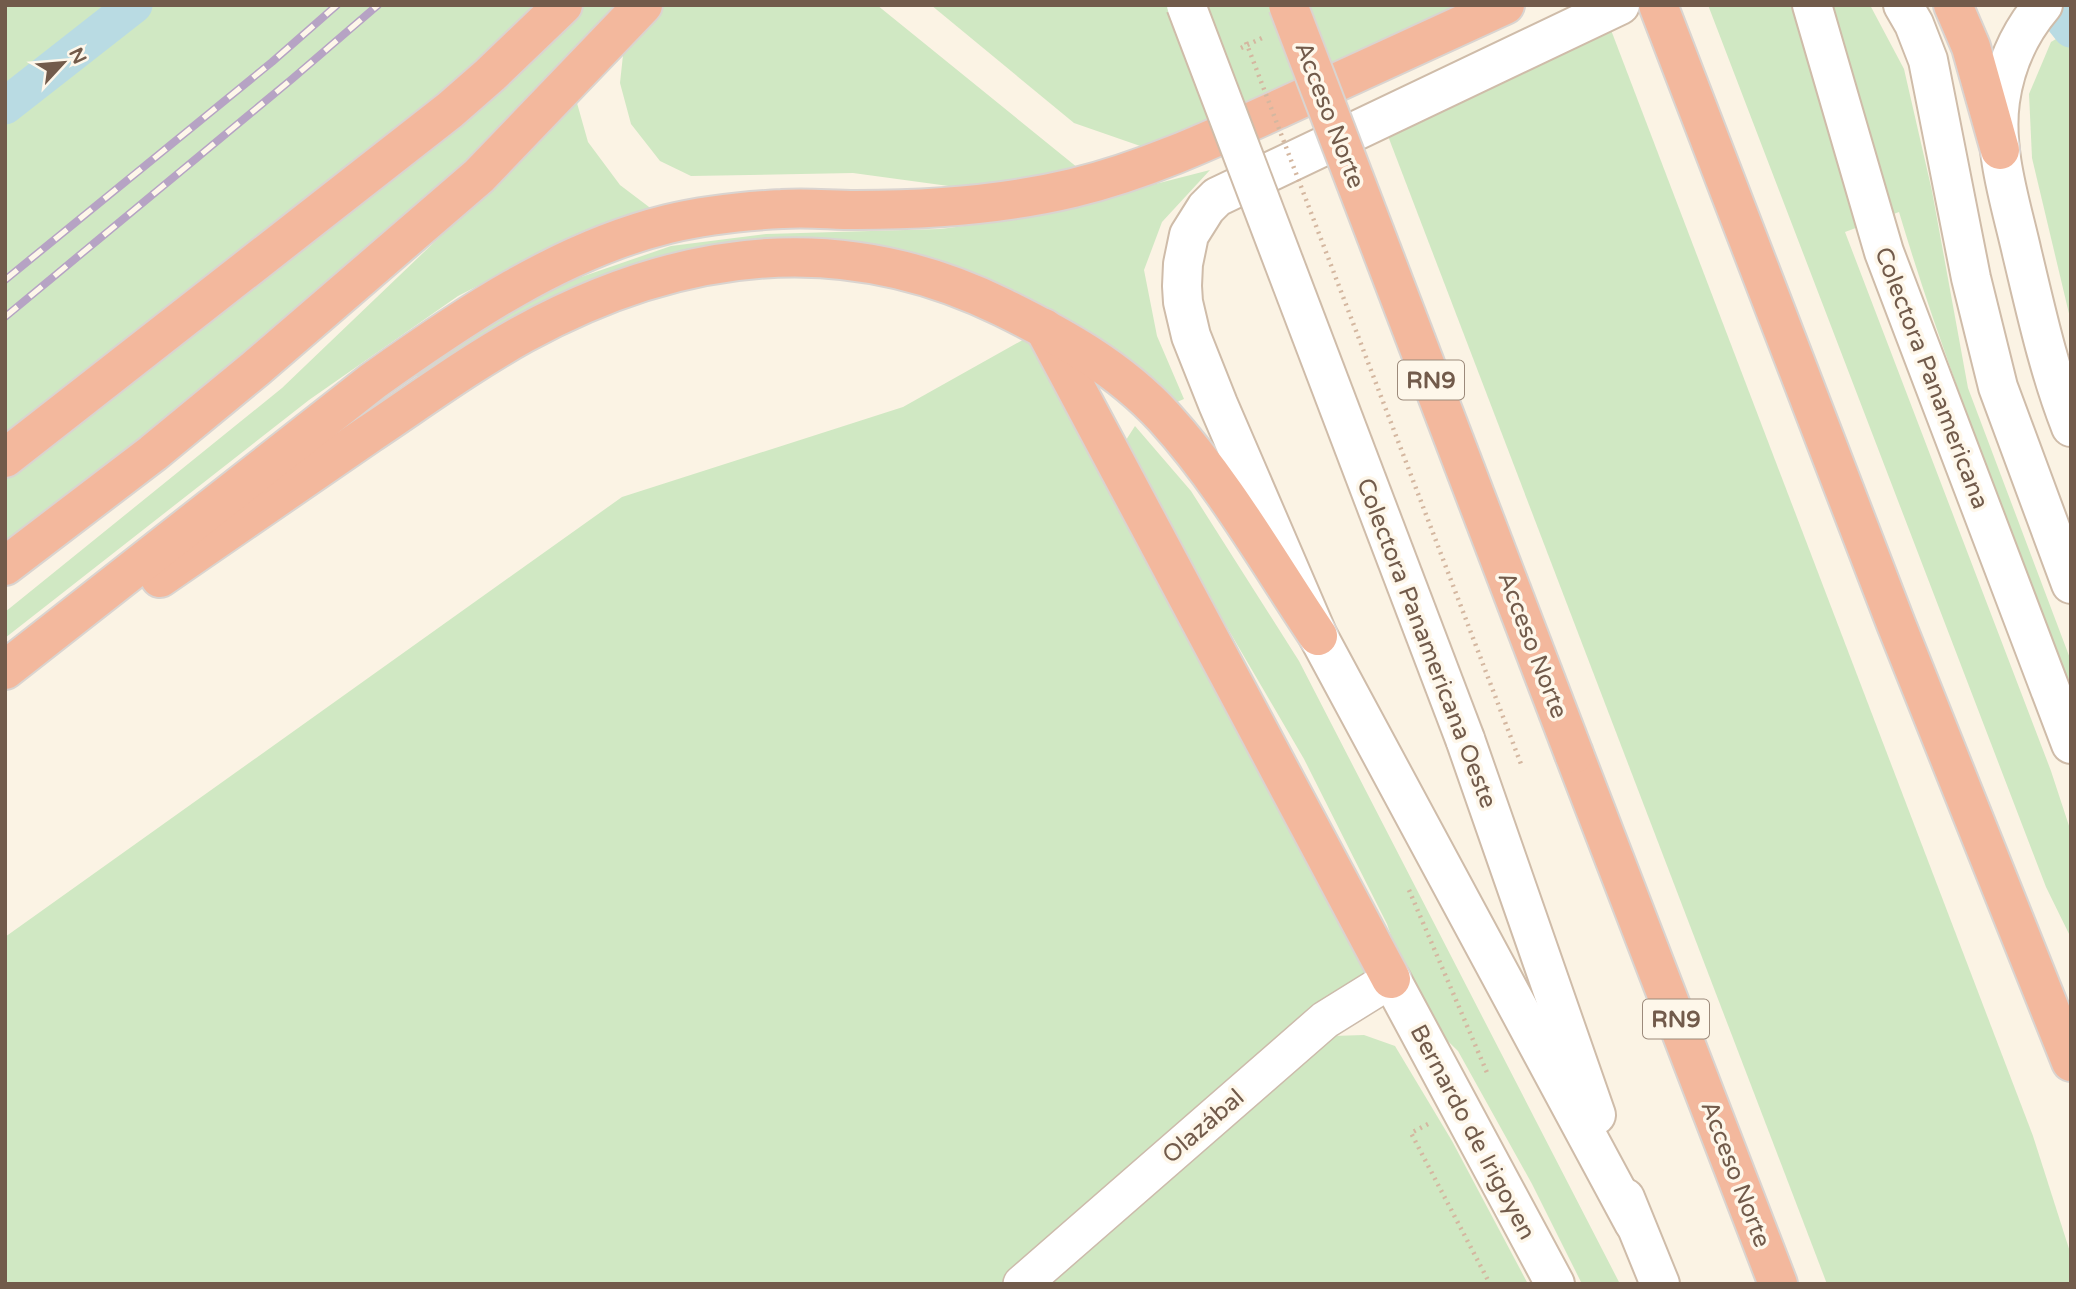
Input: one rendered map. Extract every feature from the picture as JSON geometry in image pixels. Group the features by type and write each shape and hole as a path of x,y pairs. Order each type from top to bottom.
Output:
{"highway":[{"path":"5,458 450,110 563,5"},
{"path":"5,566 153,453 245,378 479,176 643,5"},
{"name":"Acceso Norte","path":"1288,5 1778,1284"},
{"path":"5,670 373,381 499,297 557,265 636,233 696,218 787,208 857,210 960,207 1029,197 1122,175 1202,144 1505,5"},
{"path":"1658,5 1896,624 2071,1062"},
{"path":"1953,5 1971,47 2000,150"},
{"path":"5,684 467,367 567,312 623,288 685,271 747,259 782,257 834,258 903,269 978,295 1044,328 1121,377 1163,416 1199,458 1318,636"},
{"path":"1044,328 1391,979"}],"main road":[{"name":"Colectora Panamericana Oeste","path":"1186,5 1465,739 1634,1223 1660,1284"},
{"path":"1620,5 1231,189 1206,208 1189,235 1182,264 1182,286 1191,336 1318,636 1634,1223"},
{"name":"Colectora Panamericana","path":"1812,5 1884,252 2071,744"},
{"path":"1903,5 1914,24 1928,60 1971,278 1997,387 2071,584"},
{"path":"2043,5 2020,37 2011,60 2000,102 2000,150 2041,331 2071,427"},
{"path":"2041,331 2071,387"},
{"name":"Bernardo de Irigoyen","path":"1391,979 1555,1284"}],"street":[{"name":"Olazábal","path":"1022,1284 1325,1020 1391,979"}],"path":[{"path":"1246,42 1521,764"}],"green space":[{"path":"5,5 643,5 613,38 5,566"},
{"path":"664,5 877,5 1078,168 978,190 853,173 691,176 660,161 631,124 620,83 623,55 577,103 588,142 620,185 653,210 591,228 458,296 309,400 5,638 5,612 282,388 470,208"},
{"path":"931,5 1460,5 1173,146 1146,148 1074,123"},
{"path":"1708,5 1870,5 1904,69 1932,191 1968,388 2071,661 2071,687 1959,392 1899,212 1845,232 2051,771 2071,832 2071,938 2046,887"},
{"path":"1611,30 2033,1136 2071,1255 2071,1284 1827,1284 1388,136"},
{"path":"2071,30 2071,322 2032,158 2029,94 2051,42"},
{"path":"1210,170 1162,222 1144,270 1157,336 1184,399 1177,402 1104,342 1017,292 880,253 788,246 424,376 406,376 447,348 555,286 671,246 766,234 940,229 1019,219"},
{"path":"1044,328 1391,979 1022,1284 5,1284 5,937 622,497 903,407"},
{"path":"1135,426 1191,491 1299,661 1620,1284 1582,1284 1532,1184 1458,1051 1417,1011 1387,924 1304,759 1176,540 1126,440"},
{"path":"1364,1035 1395,1046 1452,1141 1528,1284 1050,1284 1332,1036"}],"waterway":[{"path":"5,106 134,5"},
{"path":"2052,5 2071,29"}],"railway":[{"path":"5,280 272,62 337,5"},
{"path":"5,317 378,5"}]}
